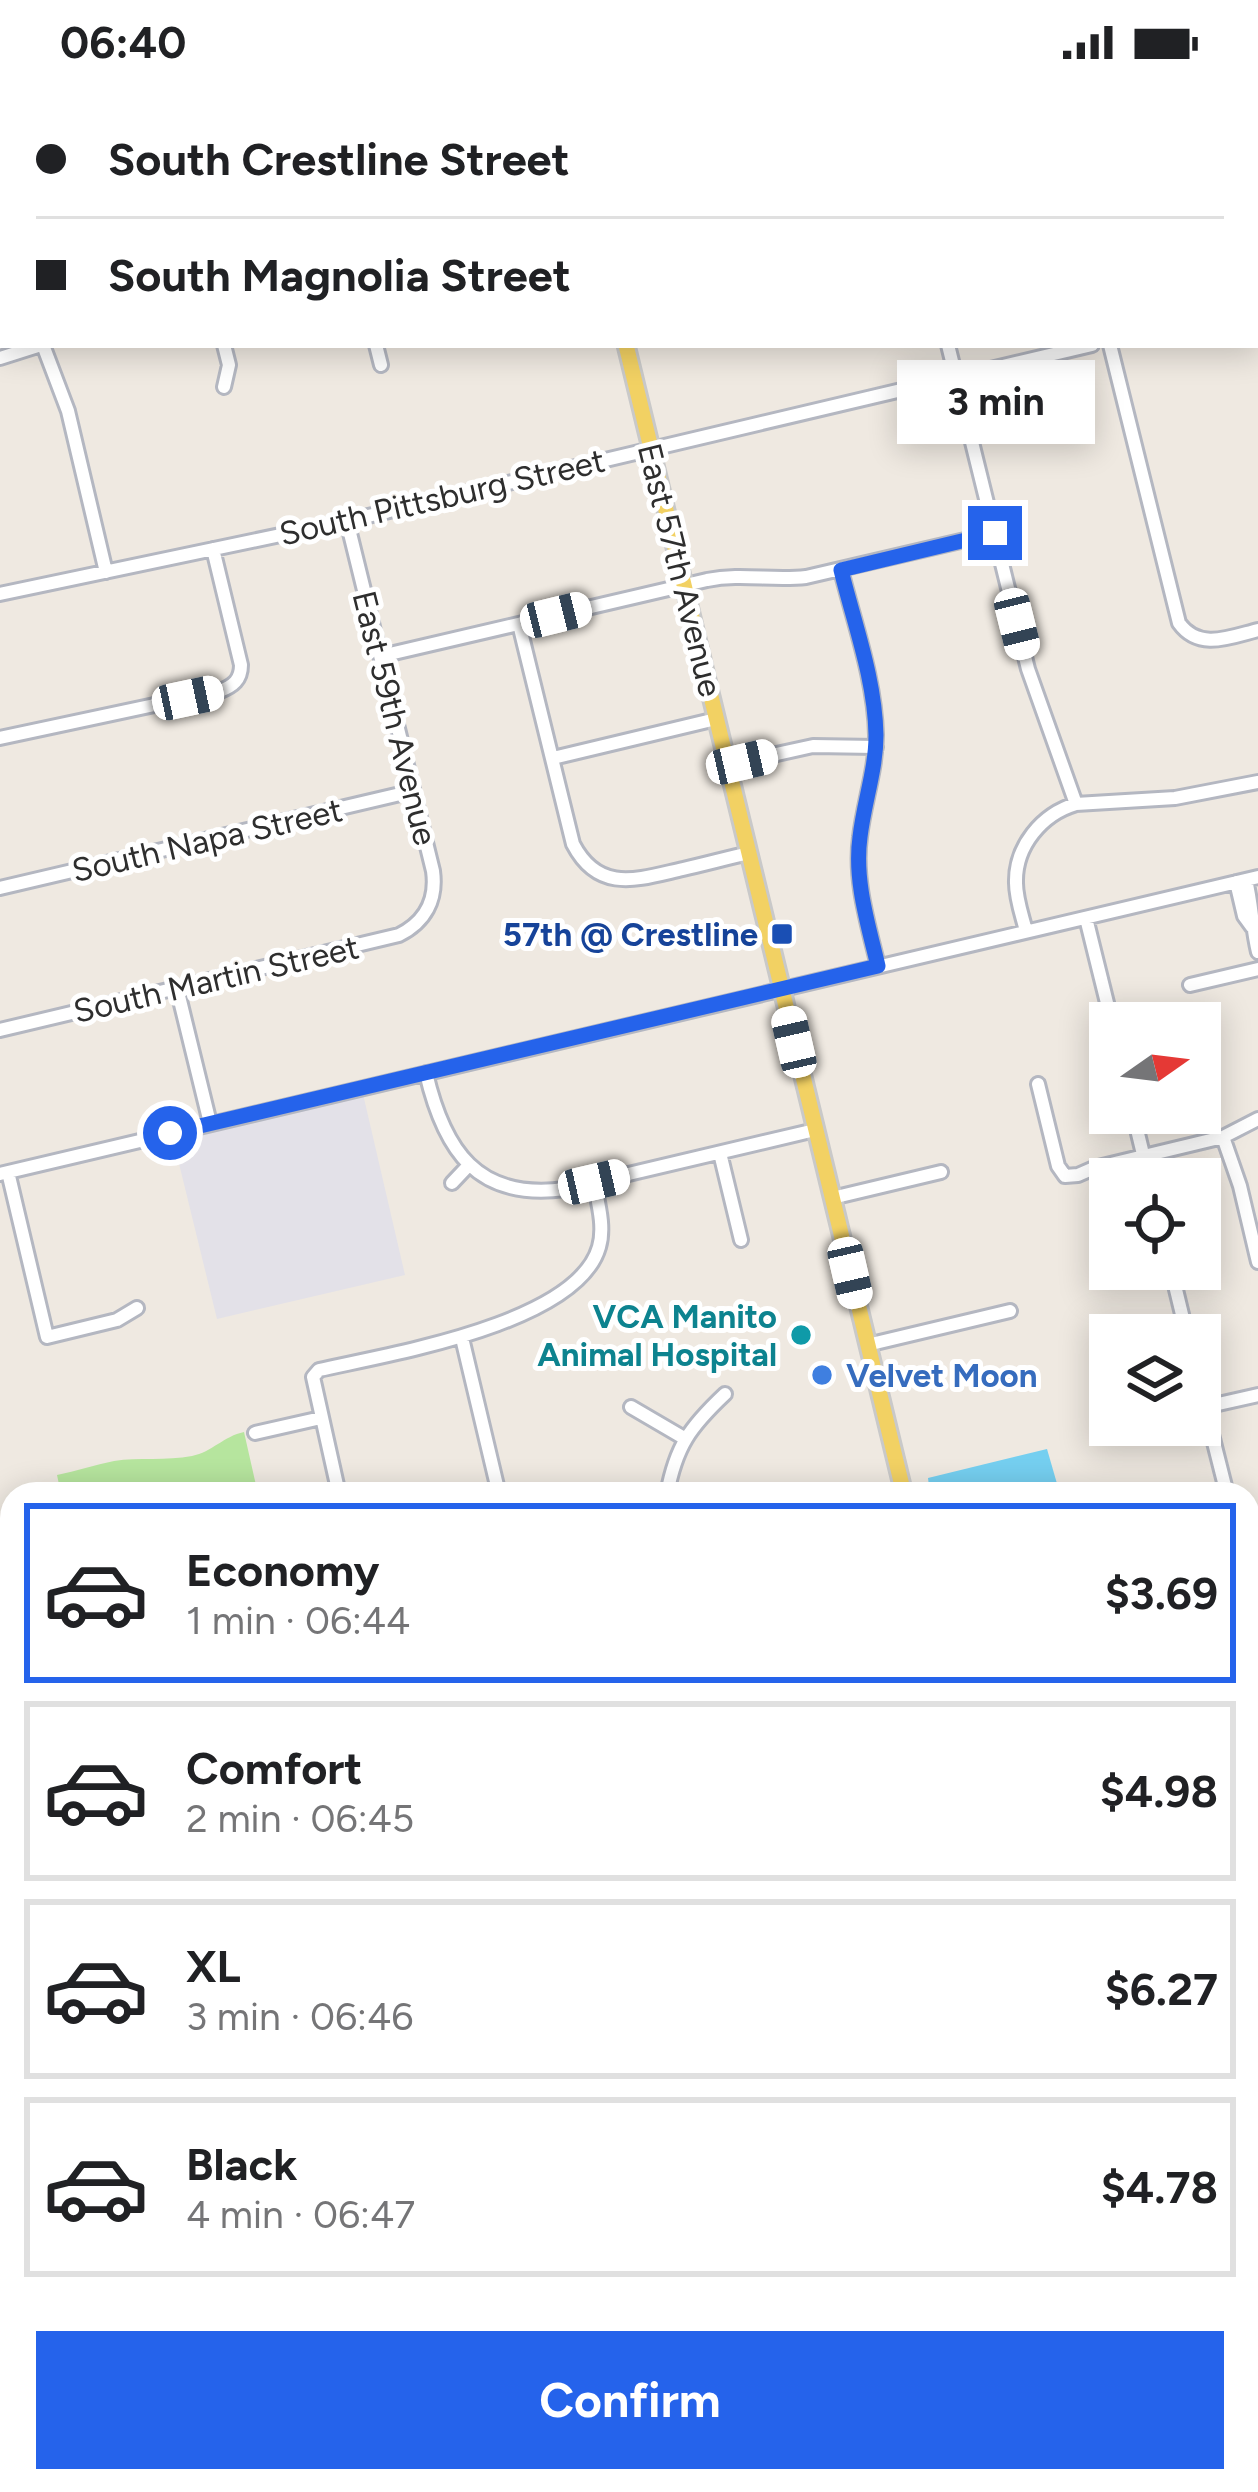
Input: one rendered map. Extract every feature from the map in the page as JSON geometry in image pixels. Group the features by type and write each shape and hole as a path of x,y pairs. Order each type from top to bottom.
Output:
{"main road":[{"name":"East 57th Avenue","path":"627,348 901,1482"}],"street":[{"path":"0,358 32,348"},
{"path":"43,348 68,411 106,572"},
{"path":"224,387 229,364 225,348"},
{"path":"377,348 381,364"},
{"path":"949,348 1031,681 1076,804"},
{"name":"South Pittsburg Street","path":"0,594 347,521 1079,348"},
{"path":"1111,348 1182,628 1190,636 1209,640 1258,630"},
{"name":"East 59th Avenue","path":"347,521 434,882 425,914"},
{"path":"381,656 722,577 796,578 995,533"},
{"path":"0,738 220,691 238,680 241,665 213,549"},
{"path":"841,570 869,685 876,747 859,854 878,966"},
{"path":"519,624 573,844 583,860 610,878 636,880 749,853"},
{"path":"553,758 716,719"},
{"path":"727,765 813,746 876,747"},
{"path":"1026,931 1016,893 1020,855 1043,823 1065,808 1142,802 1258,782"},
{"name":"South Napa Street","path":"0,888 413,791"},
{"path":"137,1308 117,1320 47,1337 4,1173 1247,880 1258,952"},
{"name":"South Martin Street","path":"0,1030 399,935 425,914"},
{"path":"1086,917 1107,1002"},
{"path":"1190,986 1258,970"},
{"path":"177,988 210,1123"},
{"path":"426,1073 444,1133 469,1165 503,1184 529,1190 594,1182 815,1130"},
{"path":"1038,1084 1058,1166 1065,1176 1223,1137 1258,1120"},
{"path":"1138,1134 1144,1156"},
{"path":"1223,1137 1258,1262"},
{"path":"720,1153 741,1240"},
{"path":"452,1183 469,1165"},
{"path":"832,1198 941,1172"},
{"path":"336,1482 313,1377 320,1370 489,1329 574,1286 600,1244 594,1182"},
{"path":"867,1345 1010,1311"},
{"path":"462,1338 496,1482"},
{"path":"669,1482 684,1438 725,1394"},
{"path":"1221,1403 1258,1394"},
{"path":"631,1407 684,1438"},
{"path":"255,1433 321,1418"},
{"path":"1215,1446 1224,1482"}],"shaded area":[{"path":"363,1094 405,1275 217,1319 173,1139"}],"green space":[{"path":"244,1432 255,1482 58,1482 57,1475 114,1461 192,1456"}],"water":[{"path":"1047,1449 1057,1482 928,1482 928,1478"}],"place":[{"name":"57th @ Crestline","path":"782,934"},
{"name":"VCA Manito Animal Hospital","path":"801,1335"},
{"name":"Velvet Moon","path":"822,1375"}],"route":[{"path":"170,1133 878,966 859,871 876,729 841,570 995,533"}]}
